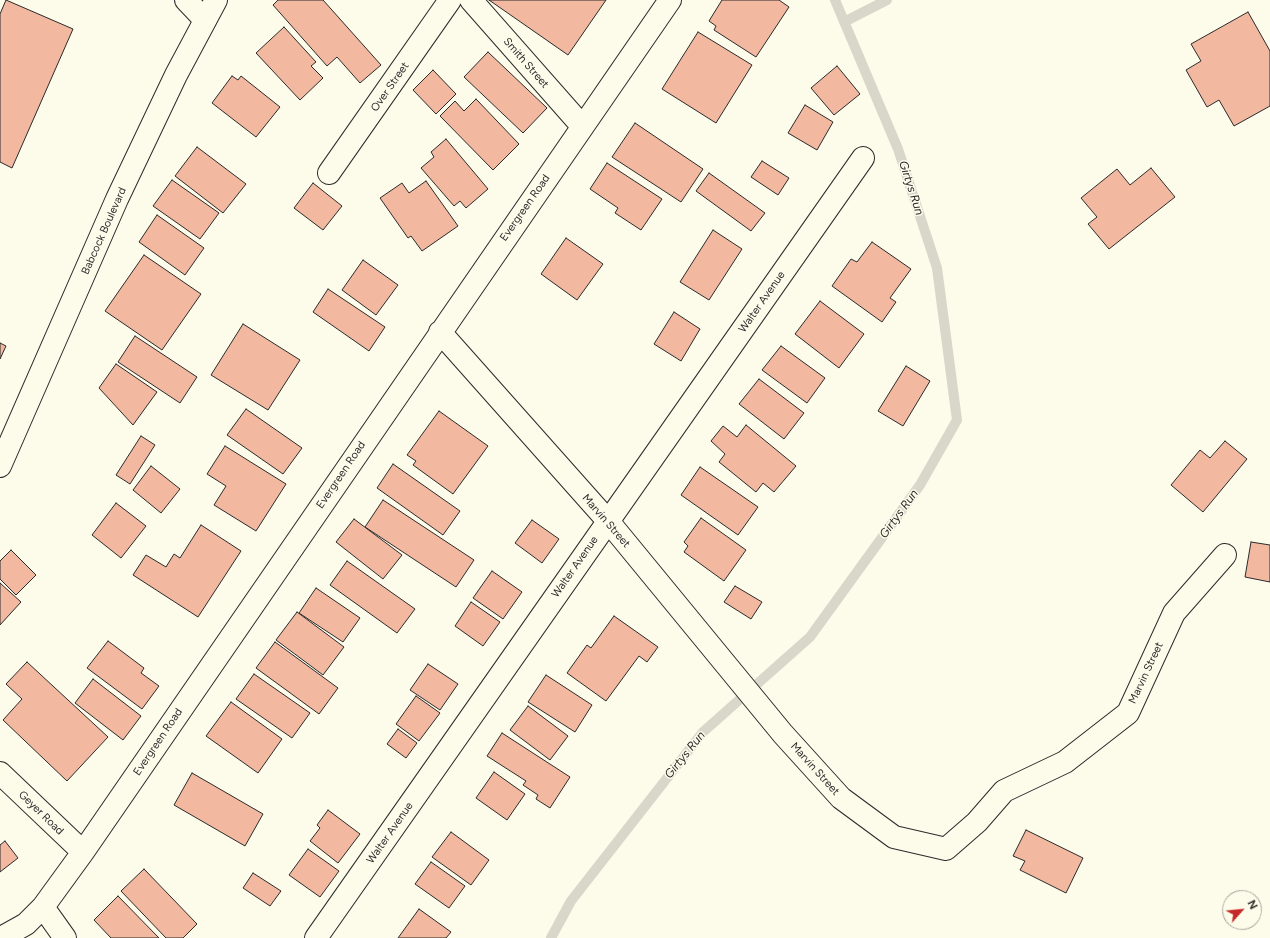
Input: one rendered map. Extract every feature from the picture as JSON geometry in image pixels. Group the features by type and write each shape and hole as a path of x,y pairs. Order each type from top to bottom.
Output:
{"street":[{"path":"186,0 205,20"},
{"name":"Babcock Boulevard","path":"0,466 121,192 176,74 216,0"},
{"name":"Over Street","path":"329,173 450,0"},
{"name":"Smith Street","path":"471,0 582,126"},
{"name":"Evergreen Road","path":"1,938 26,924 43,907 83,852 670,0"},
{"name":"Walter Avenue","path":"316,938 863,158"},
{"name":"Marvin Street","path":"440,332 608,521 783,734 841,798 894,837 946,849 977,822 1004,791 1065,762 1128,713 1174,613 1225,554"},
{"name":"Geyer Road","path":"0,773 83,852"},
{"path":"43,907 65,938"}],"building":[{"path":"6,0 73,29 12,168 0,162 0,14"},
{"path":"278,0 323,0 381,65 360,83 337,57 327,66 273,5"},
{"path":"489,0 606,0 568,55"},
{"path":"722,0 779,0 789,7 756,57 714,30 716,26 709,21"},
{"path":"1248,12 1270,51 1270,106 1234,126 1219,100 1207,107 1186,70 1201,61 1191,44"},
{"path":"284,27 316,62 311,66 323,78 300,100 256,53"},
{"path":"698,32 752,65 716,123 662,89"},
{"path":"488,52 547,108 523,133 464,77"},
{"path":"837,66 860,94 834,115 811,88"},
{"path":"433,70 456,94 436,114 413,90"},
{"path":"232,76 238,80 241,76 280,107 256,137 212,103"},
{"path":"476,99 519,144 493,170 440,116 455,101 464,111"},
{"path":"805,105 833,122 817,150 788,133"},
{"path":"635,123 703,169 681,202 612,157"},
{"path":"446,139 488,189 466,208 460,201 454,206 421,168 434,157 431,152"},
{"path":"197,147 246,184 223,213 175,176"},
{"path":"762,161 789,178 778,195 751,177"},
{"path":"607,163 662,199 641,230 615,213 618,208 590,189"},
{"path":"1151,168 1175,197 1109,249 1088,224 1097,217 1081,198 1117,169 1130,185"},
{"path":"709,173 765,213 751,231 696,191"},
{"path":"172,180 219,213 200,239 153,206"},
{"path":"426,181 458,226 422,251 411,236 408,238 380,198 402,183 409,193"},
{"path":"313,183 342,206 323,230 294,208"},
{"path":"157,215 204,248 185,275 139,242"},
{"path":"713,230 742,249 709,300 680,282"},
{"path":"566,238 603,264 577,300 541,274"},
{"path":"872,242 911,269 890,298 896,302 882,322 832,286 851,259 857,262"},
{"path":"144,255 201,294 162,350 105,311"},
{"path":"363,260 398,285 376,315 342,290"},
{"path":"328,289 385,327 369,351 313,312"},
{"path":"820,301 864,334 839,368 795,334"},
{"path":"674,312 700,329 681,361 654,344"},
{"path":"243,324 300,360 268,410 211,375"},
{"path":"135,336 197,377 180,403 118,362"},
{"path":"0,343 6,346 0,359"},
{"path":"781,346 825,378 807,403 762,370"},
{"path":"116,364 157,392 133,425 99,388"},
{"path":"906,366 930,381 903,426 878,411"},
{"path":"759,379 804,413 784,439 739,404"},
{"path":"246,409 302,448 283,474 227,435"},
{"path":"439,411 488,446 453,494 413,465 416,461 407,455"},
{"path":"746,425 796,466 774,492 763,483 756,492 719,462 725,454 711,441 723,426 737,437"},
{"path":"141,436 155,445 130,484 116,475"},
{"path":"1225,441 1247,459 1203,512 1171,485 1200,450 1210,458"},
{"path":"225,446 286,484 256,531 214,505 226,486 207,474"},
{"path":"393,464 460,511 443,535 377,488"},
{"path":"151,466 180,489 161,513 133,490"},
{"path":"700,467 758,507 738,535 681,495"},
{"path":"383,500 474,560 456,587 365,527"},
{"path":"116,503 146,526 121,558 92,535"},
{"path":"701,518 746,550 724,581 684,552 688,546 684,542"},
{"path":"354,519 402,555 383,579 336,542"},
{"path":"532,520 559,539 542,563 515,543"},
{"path":"201,525 241,551 198,617 133,575 146,555 166,567 174,554 180,558"},
{"path":"1251,542 1270,545 1270,582 1245,577"},
{"path":"11,550 36,575 16,595 0,579 0,561"},
{"path":"347,561 415,609 397,633 330,585"},
{"path":"492,571 522,592 503,619 473,598"},
{"path":"0,583 21,602 0,625"},
{"path":"735,586 762,602 751,619 724,602"},
{"path":"316,588 360,618 343,642 299,613"},
{"path":"471,602 500,622 483,646 455,626"},
{"path":"297,612 344,647 323,675 276,640"},
{"path":"614,616 658,647 647,662 639,656 606,701 567,673 587,645 591,648"},
{"path":"108,641 144,668 141,673 159,686 142,709 87,668"},
{"path":"275,642 338,688 319,714 256,668"},
{"path":"27,662 108,737 67,781 3,720 22,699 6,684"},
{"path":"428,664 458,684 440,710 410,690"},
{"path":"254,674 310,713 292,738 236,699"},
{"path":"546,675 592,705 575,732 528,702"},
{"path":"93,679 141,716 123,740 75,703"},
{"path":"416,696 440,713 419,741 396,724"},
{"path":"231,702 282,739 258,773 206,736"},
{"path":"528,706 568,736 550,760 510,730"},
{"path":"398,729 417,743 406,758 387,744"},
{"path":"502,733 570,777 550,808 536,799 538,795 523,785 526,781 487,756"},
{"path":"494,772 525,794 507,820 476,798"},
{"path":"192,773 263,814 245,846 174,805"},
{"path":"328,810 360,834 338,863 310,841 320,828 317,825"},
{"path":"1026,830 1083,858 1066,893 1020,870 1025,861 1013,856"},
{"path":"451,832 489,860 471,885 432,857"},
{"path":"5,841 18,858 0,872 0,845"},
{"path":"308,849 339,871 320,897 289,875"},
{"path":"431,862 465,886 449,908 415,884"},
{"path":"144,869 197,924 183,938 166,938 121,891"},
{"path":"253,873 281,891 270,906 243,888"},
{"path":"118,896 159,938 111,938 94,920"},
{"path":"419,909 451,932 446,938 398,938"}],"waterway":[{"name":"Girtys Run","path":"551,938 571,901 703,732 810,637 920,485 957,420 937,268 898,149 835,0"},
{"path":"844,22 887,0"}]}
